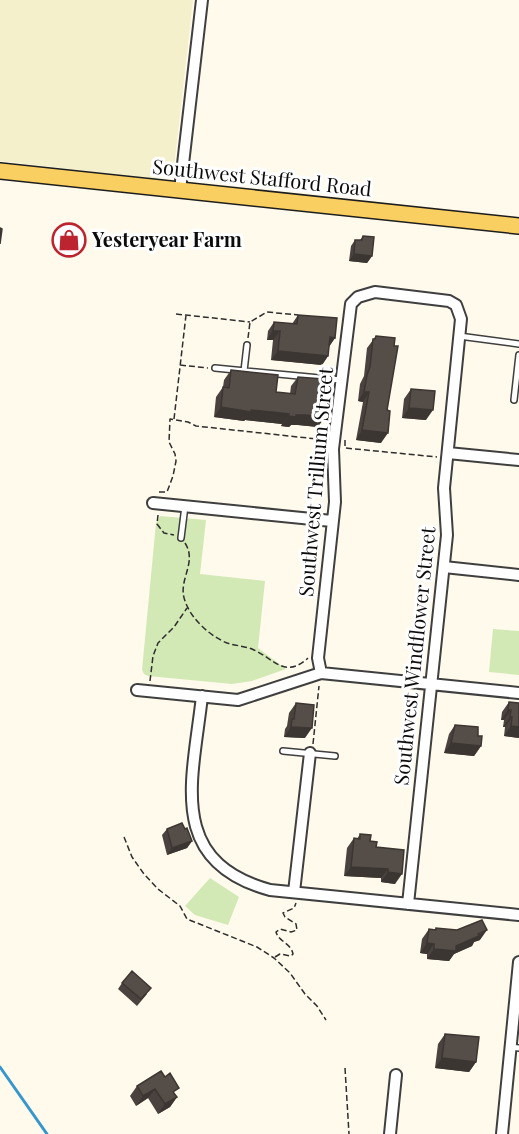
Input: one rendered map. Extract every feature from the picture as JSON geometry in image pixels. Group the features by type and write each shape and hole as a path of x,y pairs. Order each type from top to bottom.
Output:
{"main road":[{"name":"Southwest Stafford Road","path":"0,171 519,226"}],"street":[{"path":"180,190 202,0"},
{"name":"Southwest Windflower Street","path":"358,297 375,292 442,299 456,305 461,319 444,488 447,524 444,567 408,904"},
{"name":"Southwest Trillium Street","path":"321,673 318,658 335,502 333,449 349,312 351,304 358,297"},
{"path":"448,453 519,460"},
{"path":"156,503 332,521"},
{"path":"444,567 519,575"},
{"path":"137,690 230,699 247,698 321,673 519,693"},
{"path":"202,696 191,791 195,830 202,845 214,860 240,880 270,890 519,915"},
{"path":"294,892 311,754"},
{"path":"502,1134 514,1048 519,962"},
{"path":"390,1134 396,1075"}],"lane":[{"path":"459,336 519,344"},
{"path":"244,371 247,345"},
{"path":"514,399 519,355"},
{"path":"215,368 341,380"},
{"path":"181,538 185,506"},
{"path":"283,751 335,756"}],"path":[{"path":"176,314 250,322 267,312 302,315"},
{"path":"174,420 186,315"},
{"path":"247,345 250,322"},
{"path":"180,365 215,368"},
{"path":"309,654 299,664 284,667 269,661 251,648 226,642 210,633 188,607 182,591 191,558 189,548 181,538 164,533 157,524 156,503 159,492 167,492 175,471 175,454 168,434 170,419 196,426 317,439 323,445"},
{"path":"335,434 346,435 345,448 437,457 436,461"},
{"path":"149,691 156,648 188,607"},
{"path":"311,754 319,685 313,687"},
{"path":"124,837 132,857 144,874 158,889 180,906 187,919 257,947 274,958 290,973 326,1020"},
{"path":"274,958 277,955 291,956 290,946 276,933 280,929 291,932 297,930 296,924 283,913 294,908 296,901 303,901"},
{"path":"345,1068 349,1134"}],"shaded area":[{"path":"0,0 193,0 174,168 155,179 0,161"}],"green space":[{"path":"160,516 206,520 200,574 265,581 258,648 286,669 252,681 232,684 144,674 142,670 156,523"},
{"path":"493,629 519,631 519,675 489,672"},
{"path":"210,878 239,897 228,925 195,915 185,906"}],"building":[{"path":"363,236 374,237 372,256 354,254 355,240 362,240"},
{"path":"298,315 337,318 335,338 330,337 328,356 278,351 280,331 273,331 274,322 297,324"},
{"path":"376,336 395,338 394,346 398,346 387,410 390,411 388,433 362,430 369,392 364,392 373,339"},
{"path":"231,370 278,375 276,392 295,394 298,377 323,379 321,398 327,398 325,417 296,415 296,417 288,416 289,414 251,410 251,412 221,407 223,387 229,388"},
{"path":"411,389 435,391 433,410 409,408"},
{"path":"509,702 519,703 519,727 511,726"},
{"path":"296,703 314,705 312,728 291,727"},
{"path":"455,725 478,727 478,736 482,736 481,746 451,743"},
{"path":"182,823 185,829 187,828 192,841 172,848 167,829"},
{"path":"360,834 371,835 370,841 377,842 376,847 404,850 402,874 388,872 388,869 351,867 354,838 360,839"},
{"path":"482,920 487,930 456,946 456,951 434,949 434,944 427,943 429,929 457,930"},
{"path":"132,971 151,988 141,999 122,983"},
{"path":"445,1034 479,1037 476,1062 442,1058"},
{"path":"161,1071 165,1077 170,1073 179,1088 173,1092 177,1097 165,1104 155,1089 143,1096 137,1086"}],"waterway":[{"path":"0,1067 47,1134"}],"place":[{"name":"Yesteryear Farm","path":"69,240"}]}
